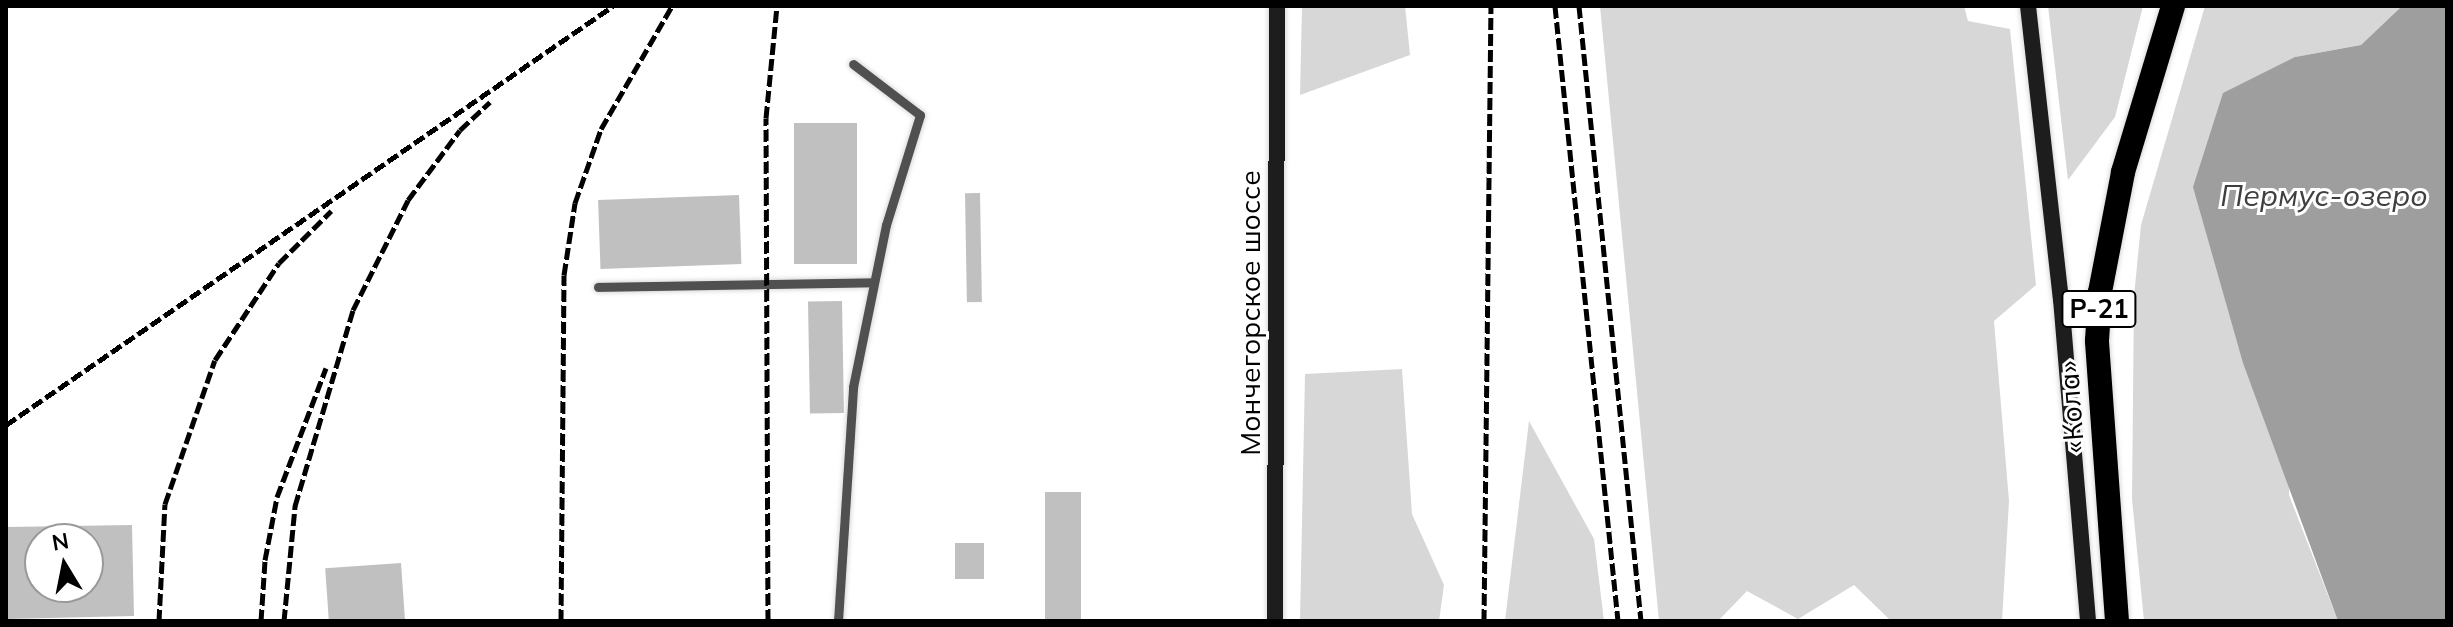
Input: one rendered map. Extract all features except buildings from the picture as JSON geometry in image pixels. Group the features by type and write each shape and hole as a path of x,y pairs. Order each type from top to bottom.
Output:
{"highway":[{"name":"«Кола»","path":"2117,621 2097,341 2100,292 2123,172 2173,6"}],"street":[{"name":"Мончегорское шоссе","path":"1275,621 1277,6"},
{"path":"2028,6 2061,299 2088,621"}],"lane":[{"path":"838,621 853,387 872,282 920,115 853,64"},
{"path":"598,287 872,282"}],"shaded area":[{"path":"1302,6 1405,6 1410,55 1300,95"},
{"path":"1600,6 1964,6 1968,21 2010,29 2036,285 1994,321 2009,501 2002,621 1891,621 1854,585 1798,619 1747,591 1718,621 1659,621"},
{"path":"2048,6 2143,6 2115,117 2068,180"},
{"path":"2205,6 2402,6 2361,45 2295,57 2289,495 2338,621 2144,621 2132,499 2134,296 2141,225"},
{"path":"1402,369 1412,514 1444,585 1439,621 1300,621 1305,374"},
{"path":"1529,421 1594,539 1604,621 1505,621"}],"water":[{"name":"Пермус-озеро","path":"2402,6 2447,6 2447,621 2338,621 2243,363 2193,187 2223,93 2295,57 2361,45"}],"railway":[{"path":"6,425 613,6"},
{"path":"561,621 564,275 575,203 601,129 672,6"},
{"path":"768,621 766,118 777,6"},
{"path":"1484,621 1491,6"},
{"path":"1555,6 1618,621"},
{"path":"1579,6 1641,621"},
{"path":"284,621 295,506 353,310 408,200 460,130 490,102"},
{"path":"159,621 165,504 215,360 279,263 331,211"},
{"path":"261,621 265,560 277,497 326,368"}]}
